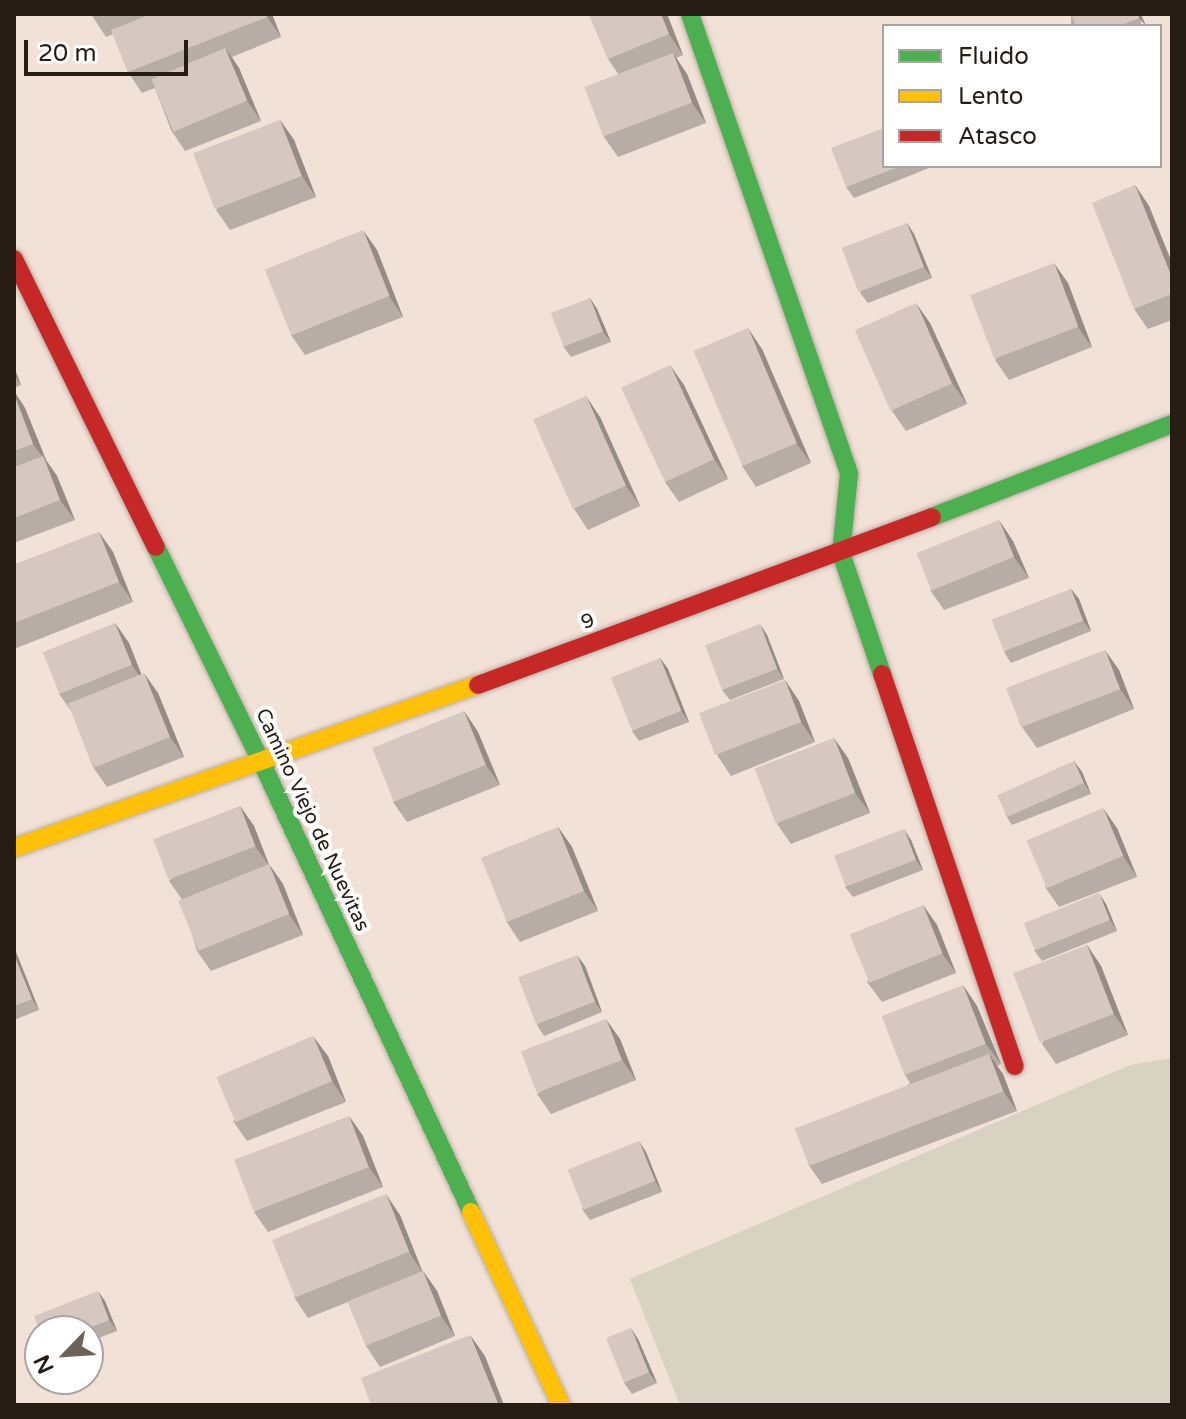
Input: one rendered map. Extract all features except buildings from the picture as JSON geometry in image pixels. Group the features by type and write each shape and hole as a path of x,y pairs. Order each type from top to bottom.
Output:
{"street":[{"path":"690,14 849,474 841,553 1015,1066"},
{"name":"Camino Viejo de Nuevitas","path":"14,259 262,763 561,1405"},
{"name":"9","path":"14,848 262,763 841,553 1172,424"}],"shaded area":[{"path":"1172,1058 1172,1405 680,1405 630,1279 1130,1065"}],"traffic: fast":[{"path":"690,14 849,474 841,553 882,674"},
{"path":"932,517 1172,424"},
{"path":"156,547 262,763 471,1212"}],"traffic: slow":[{"path":"14,848 478,685"},
{"path":"471,1212 561,1405"}],"traffic: jam":[{"path":"14,259 156,547"},
{"path":"478,685 932,517"},
{"path":"882,674 1015,1066"}]}
